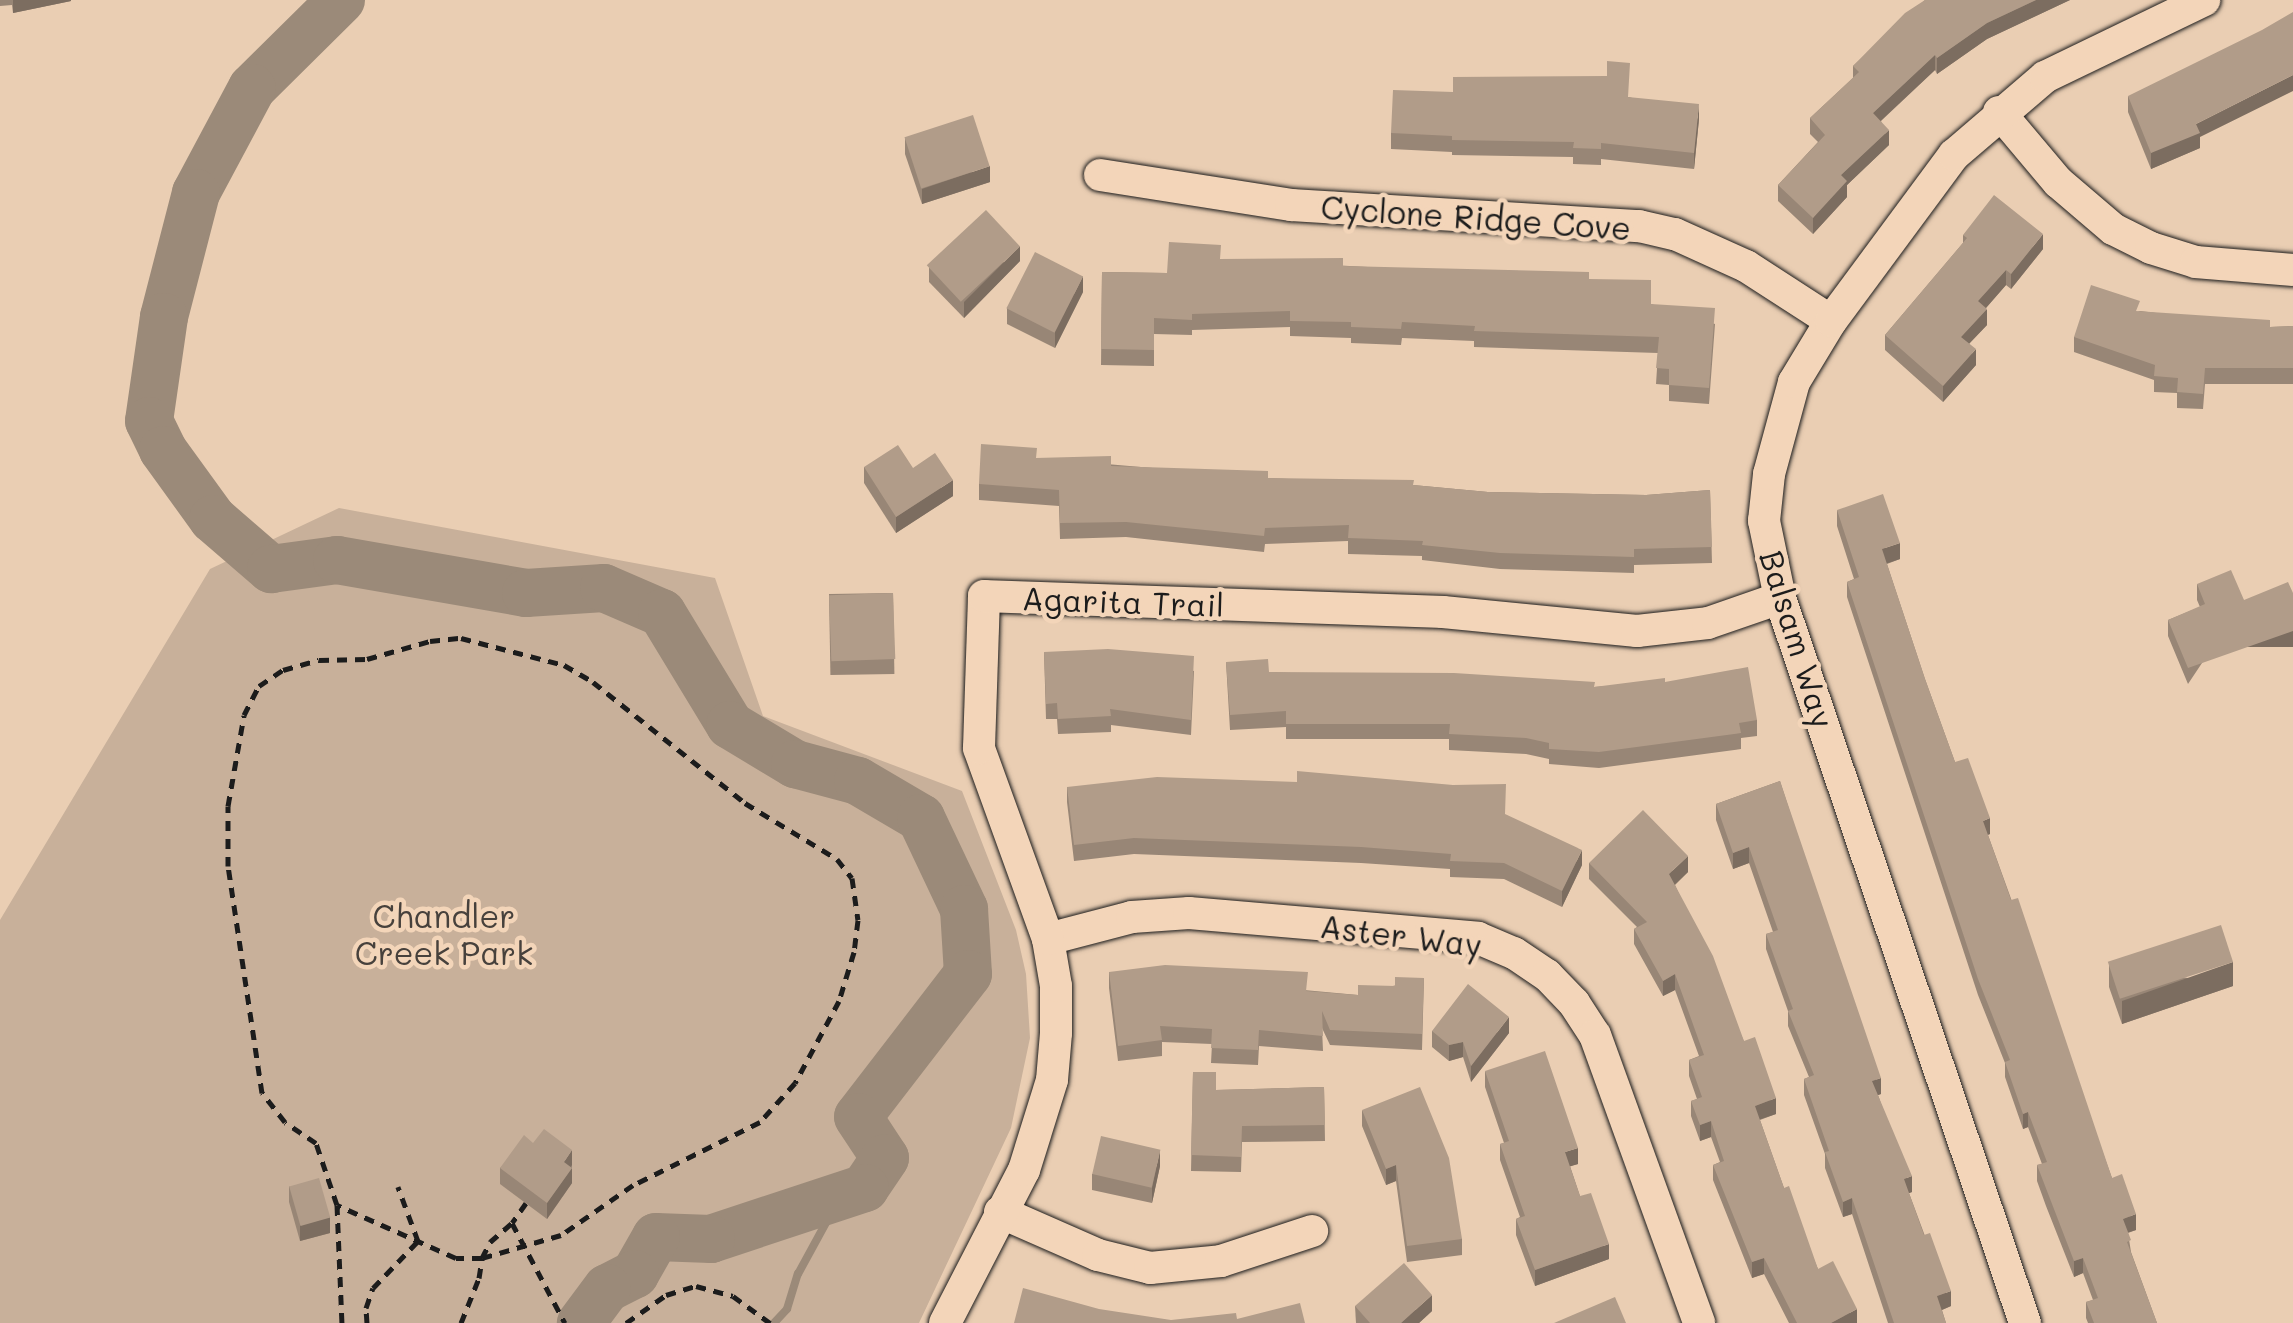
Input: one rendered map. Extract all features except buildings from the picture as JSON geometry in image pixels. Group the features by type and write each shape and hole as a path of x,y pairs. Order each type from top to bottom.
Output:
{"street":[{"name":"Balsam Way","path":"2026,1323 1780,598 1764,521 1769,474 1794,382 1831,321 1954,155 1999,112 2045,77 2204,0"},
{"path":"1999,112 2058,182 2113,230 2150,248 2196,262 2293,270"},
{"name":"Cyclone Ridge Cove","path":"1100,175 1291,205 1639,226 1674,234 1746,266 1831,321"},
{"name":"Agarita Trail","path":"945,1323 1030,1156 1052,1080 1056,986 1048,938 978,748 984,596 1444,612 1638,632 1708,623 1780,598"},
{"name":"Aster Way","path":"1048,938 1132,916 1189,913 1478,938 1514,953 1546,975 1574,1002 1595,1036 1699,1323"},
{"path":"1000,1212 1098,1256 1150,1268 1220,1262 1312,1231"}],"path":[{"path":"337,1205 456,1258 482,1258 561,1234 633,1186 752,1129 770,1113 817,1050 838,1001 854,952 856,898 852,878 837,859 745,803 593,682 533,655 461,638 430,641 366,659 319,660 283,670 258,686 244,715 228,806 228,866 262,1093 284,1122 316,1143 337,1205 342,1323"},
{"path":"398,1187 418,1241"},
{"path":"462,1323 490,1242 512,1223 526,1203"},
{"path":"512,1223 563,1322"},
{"path":"367,1323 366,1308 373,1288 418,1241"},
{"path":"626,1323 666,1295 696,1286 723,1292 768,1320"}],"green space":[{"name":"Chandler Creek Park","path":"339,508 715,578 763,716 962,791 1016,930 1026,974 1030,1038 1011,1128 919,1323 0,1323 0,920 210,569"}],"waterway":[{"path":"341,0 252,88 196,193 164,317 149,421 163,450 213,519 271,569 337,560 526,593 604,588 662,613 730,725 795,764 858,781 921,818 964,909 968,974 858,1117 885,1158 865,1188 711,1239 656,1237 635,1274 607,1288 581,1323"},
{"path":"774,1323 787,1309 798,1274 841,1195"}]}
